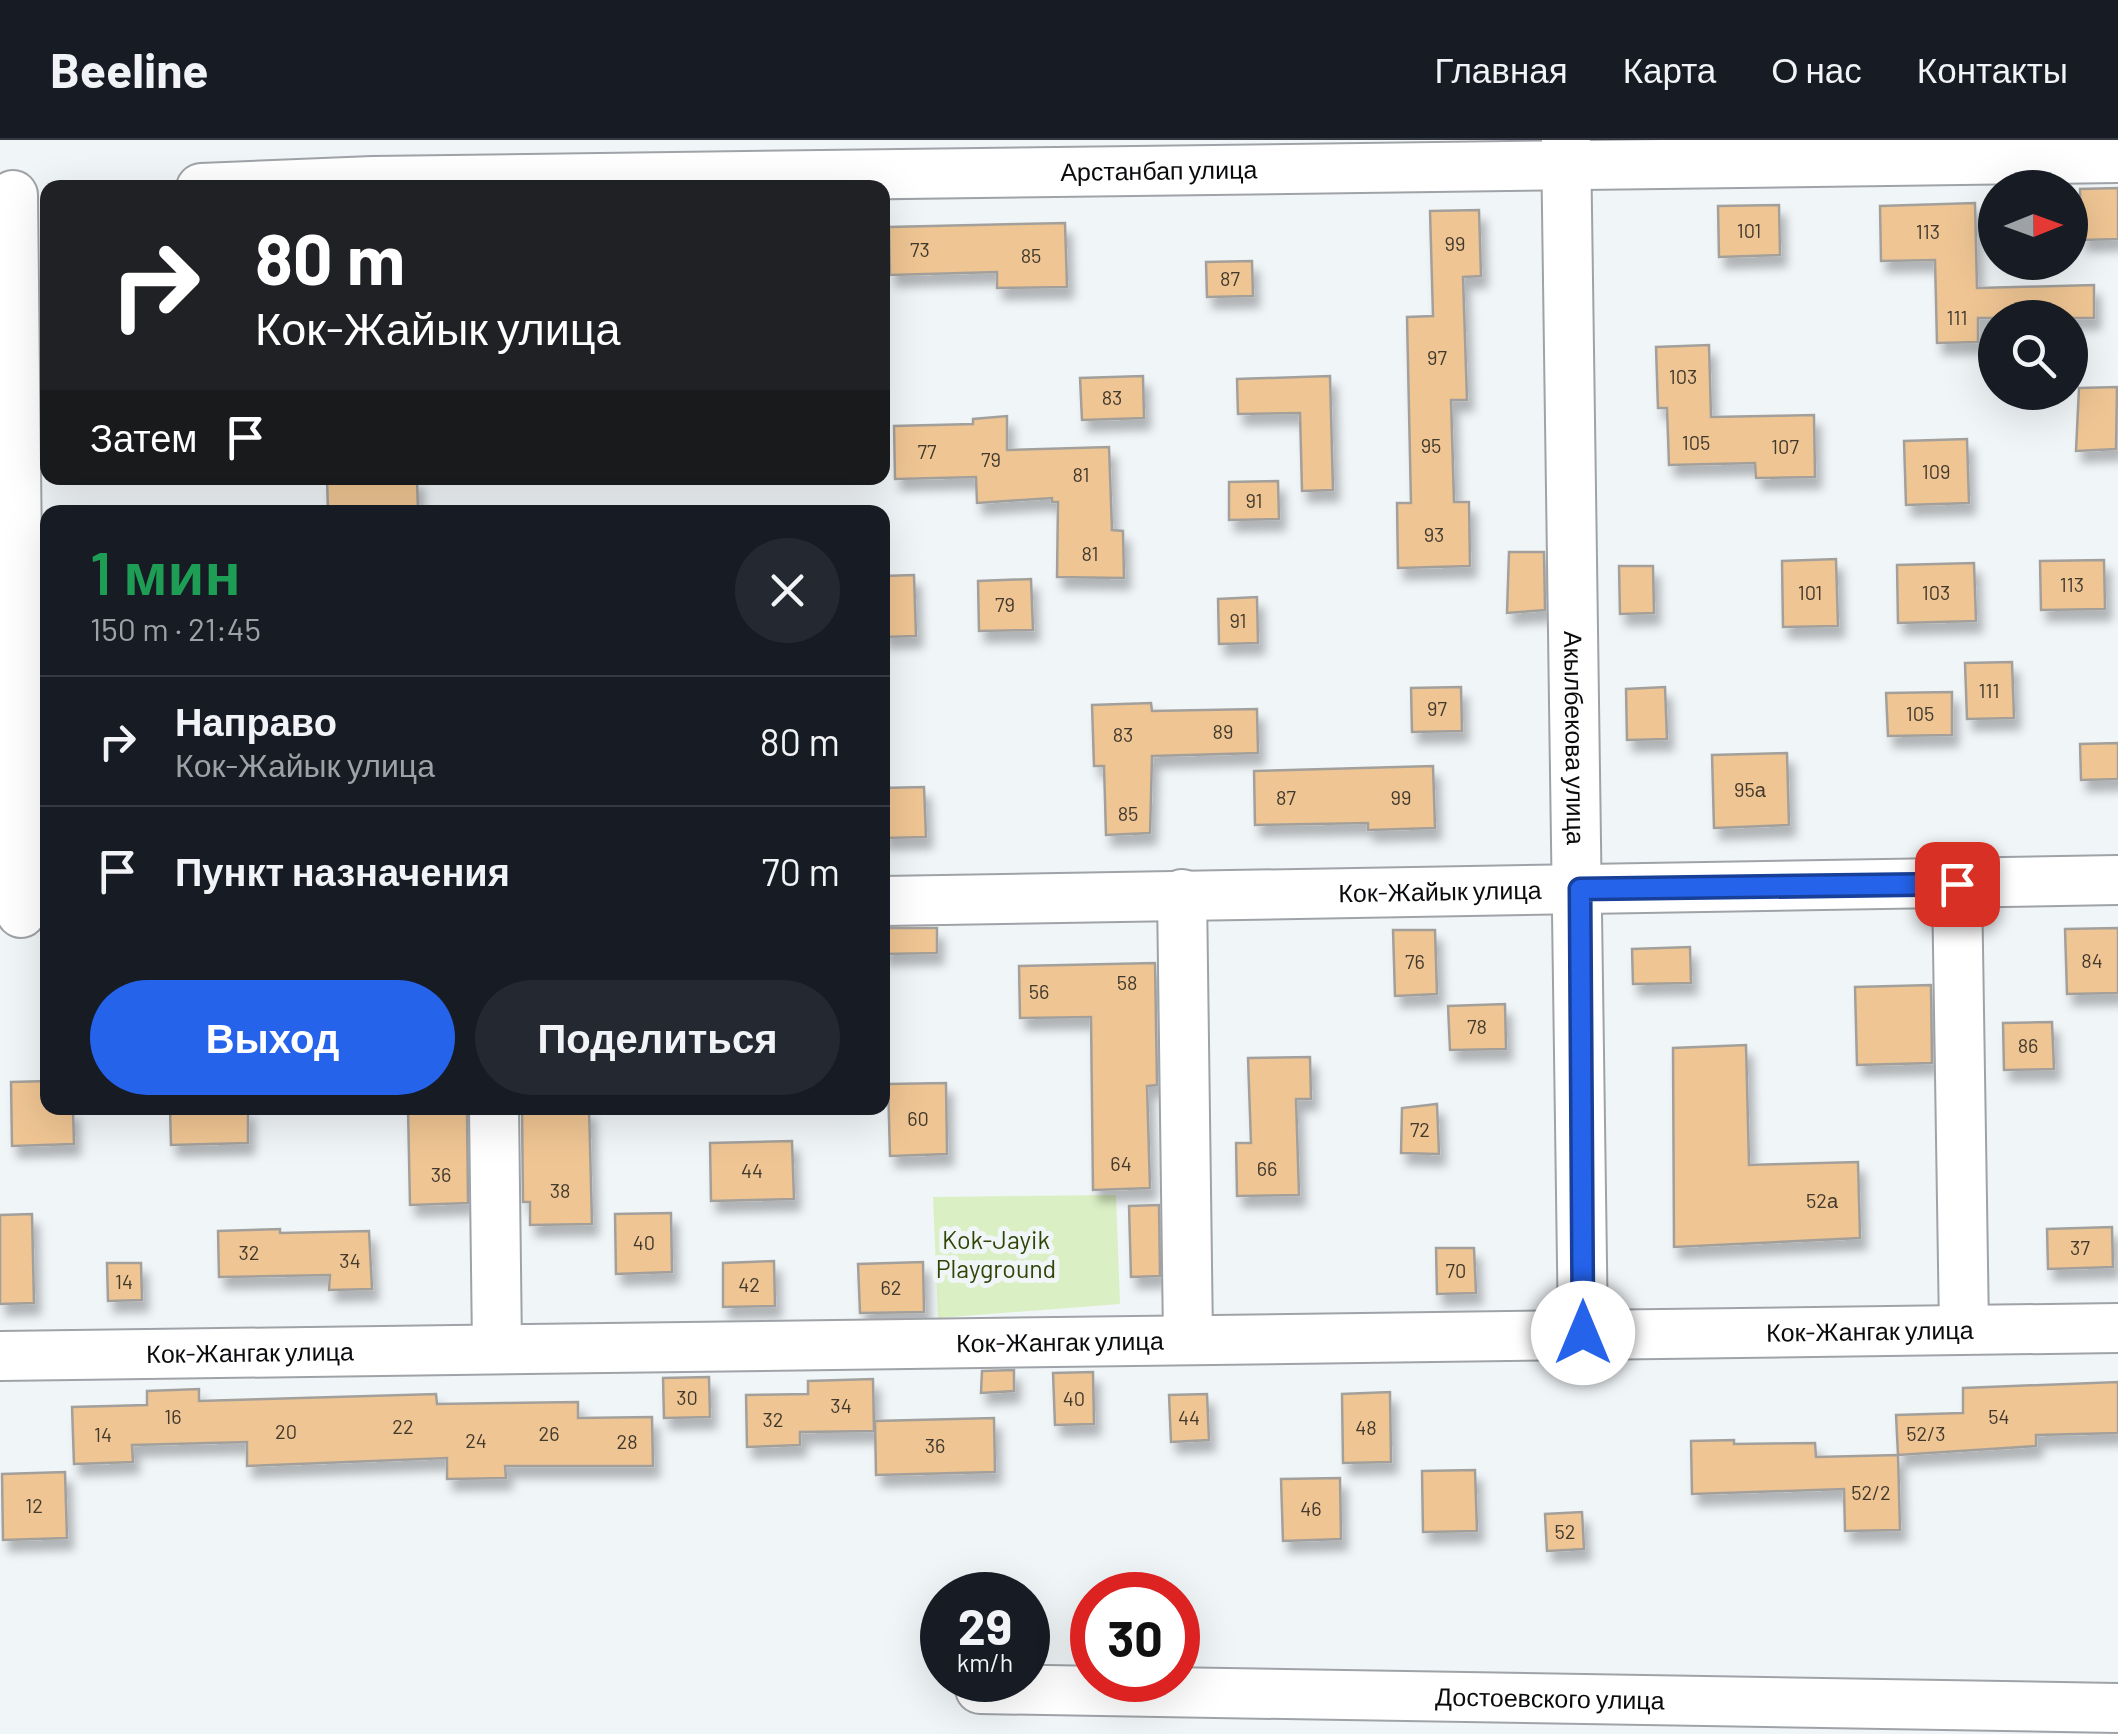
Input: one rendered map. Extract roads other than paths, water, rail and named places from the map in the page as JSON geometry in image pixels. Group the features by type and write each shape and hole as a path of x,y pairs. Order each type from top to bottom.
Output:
{"street":[{"name":"Арстанбап улица","path":"249,180 373,160 1566,152 2118,158"},
{"name":"Акылбекова улица","path":"1566,152 1580,889 1583,1333"},
{"path":"20,195 23,913"},
{"name":"Кок-Жайык улица","path":"890,901 2118,880"},
{"path":"1957,884 1964,1328"},
{"path":"1182,894 1188,1338"},
{"path":"494,1115 496,1348"},
{"name":"Кок-Жангак улица","path":"0,1356 2118,1328"},
{"name":"Достоевского улица","path":"1050,1689 2118,1708"}],"park label":[{"name":"Kok-Jayik Playground","path":"996,1254"}]}
